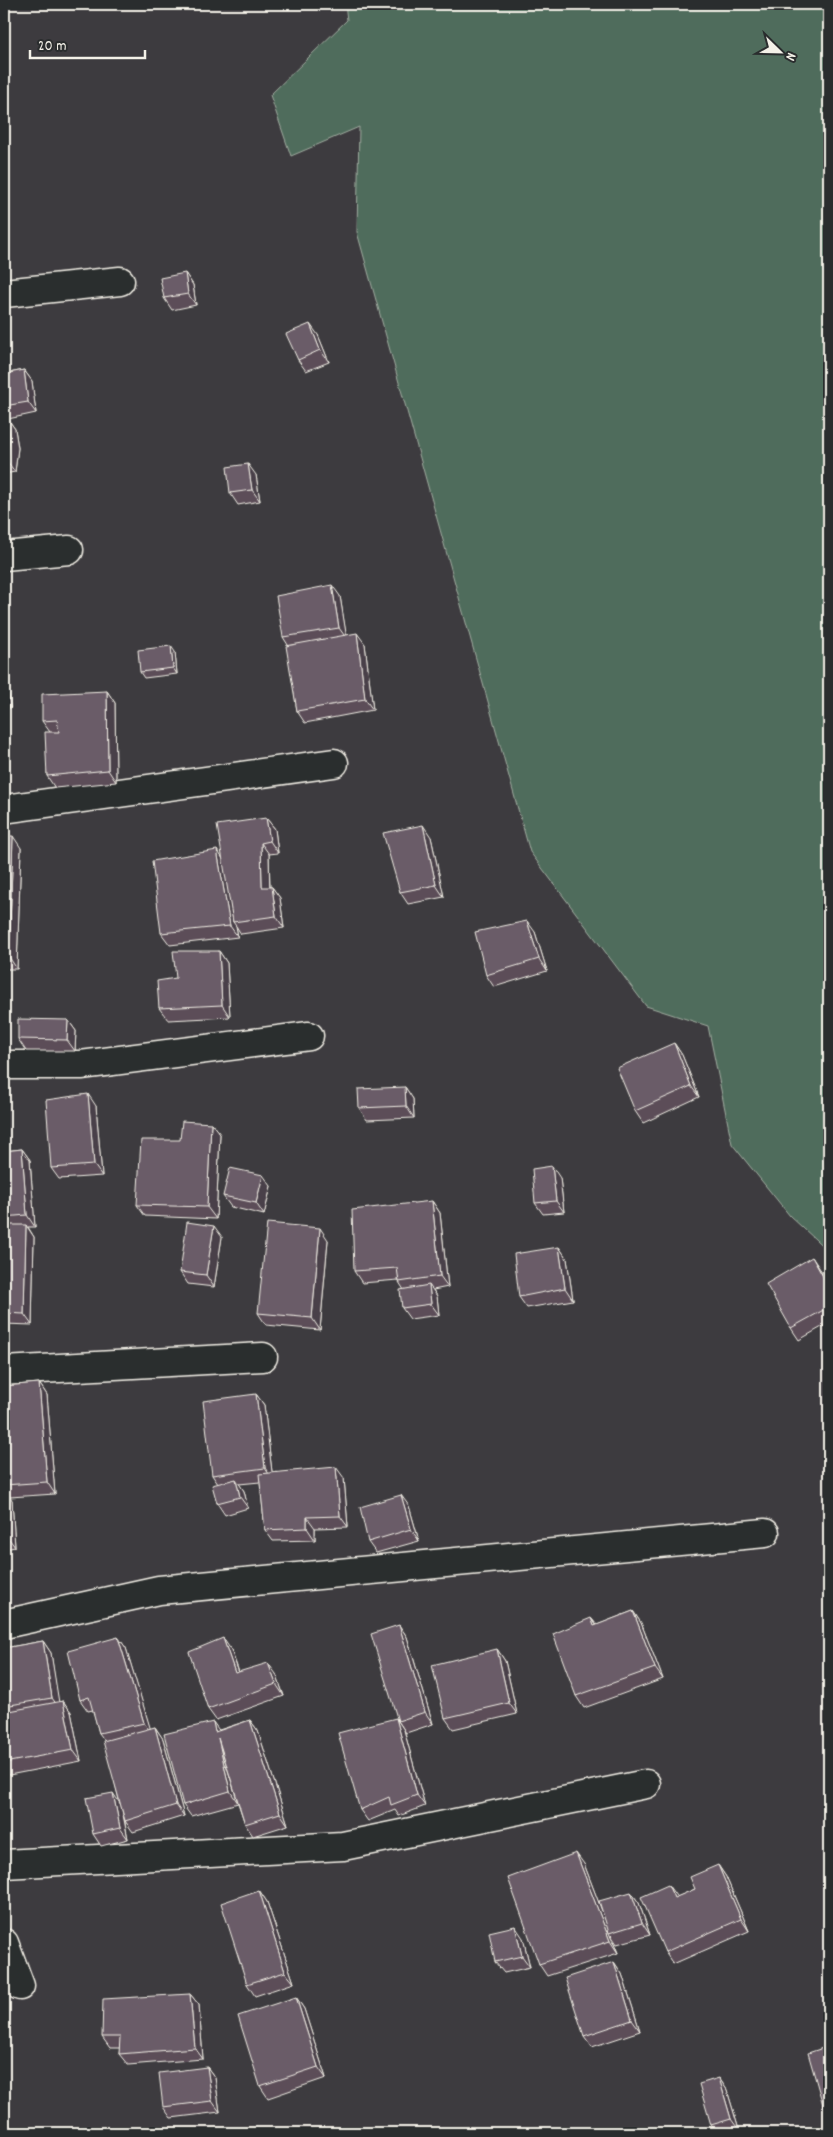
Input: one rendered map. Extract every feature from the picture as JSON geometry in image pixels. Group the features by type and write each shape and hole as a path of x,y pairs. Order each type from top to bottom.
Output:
{"street":[{"path":"4,292 120,281"},
{"path":"4,556 69,550"},
{"path":"4,808 334,763"},
{"path":"4,1065 81,1065 309,1036"},
{"path":"4,1371 263,1358"},
{"path":"4,1624 159,1590 765,1533"},
{"path":"4,1864 343,1846 646,1784"},
{"path":"4,1943 20,1986"}],"green space":[{"path":"345,4 829,4 829,1252 790,1216 732,1144 708,1026 646,1006 530,852 357,232 359,127 291,156 270,95 347,20"}],"building":[{"path":"185,273 188,294 164,298 160,278"},
{"path":"310,324 320,350 298,360 286,334"},
{"path":"24,370 28,402 4,406 4,374"},
{"path":"4,418 7,418 10,436 7,461 4,461"},
{"path":"248,464 252,490 230,493 227,467"},
{"path":"332,585 339,628 283,637 276,596"},
{"path":"357,633 365,699 297,711 286,646"},
{"path":"171,646 173,668 140,672 138,650"},
{"path":"107,691 108,770 47,776 45,732 59,732 57,720 42,721 42,694"},
{"path":"266,818 270,841 261,843 262,887 272,887 276,916 233,922 217,825"},
{"path":"423,825 436,885 400,892 383,833"},
{"path":"4,836 13,836 9,957 4,957"},
{"path":"217,850 230,926 161,933 152,861"},
{"path":"527,921 539,959 486,975 475,932"},
{"path":"173,951 219,951 222,1005 159,1008 157,981 176,978"},
{"path":"18,1019 68,1020 67,1040 18,1039"},
{"path":"674,1043 691,1086 635,1111 617,1068"},
{"path":"405,1087 406,1106 359,1108 358,1089"},
{"path":"88,1094 94,1165 51,1168 46,1100"},
{"path":"182,1121 211,1123 207,1207 137,1205 141,1140 180,1140"},
{"path":"22,1149 27,1215 4,1217 4,1151"},
{"path":"552,1166 556,1201 535,1203 532,1169"},
{"path":"230,1168 263,1175 256,1203 223,1196"},
{"path":"432,1201 440,1276 399,1282 397,1268 354,1271 352,1210"},
{"path":"187,1222 214,1226 206,1275 180,1272"},
{"path":"267,1223 320,1228 312,1318 258,1313"},
{"path":"4,1225 26,1225 24,1314 4,1313"},
{"path":"559,1247 565,1288 519,1297 514,1254"},
{"path":"812,1257 829,1287 829,1307 791,1328 766,1284"},
{"path":"429,1285 431,1304 402,1308 400,1290"},
{"path":"39,1383 47,1482 4,1485 4,1386"},
{"path":"256,1394 265,1468 212,1475 203,1401"},
{"path":"336,1467 340,1516 307,1517 307,1528 265,1530 259,1474"},
{"path":"236,1479 240,1497 217,1503 212,1485"},
{"path":"4,1488 7,1536 4,1536"},
{"path":"401,1495 411,1529 368,1542 360,1507"},
{"path":"633,1611 655,1668 576,1696 553,1634 591,1618 594,1626"},
{"path":"399,1625 425,1712 398,1721 371,1634"},
{"path":"118,1637 144,1723 99,1733 89,1697 80,1700 68,1651"},
{"path":"223,1638 235,1673 268,1663 276,1684 208,1709 189,1652"},
{"path":"43,1641 52,1698 4,1706 4,1648"},
{"path":"497,1649 509,1703 445,1718 432,1665"},
{"path":"63,1701 73,1750 4,1763 4,1712"},
{"path":"396,1718 417,1795 391,1805 389,1797 360,1810 338,1733"},
{"path":"250,1720 280,1813 245,1824 218,1738 230,1791 183,1805 164,1734 213,1722 215,1732"},
{"path":"155,1727 176,1805 125,1821 103,1741"},
{"path":"113,1793 120,1828 93,1834 86,1798"},
{"path":"576,1853 610,1941 539,1964 508,1878"},
{"path":"718,1865 741,1919 665,1952 641,1897 668,1885 674,1898 695,1889 690,1877"},
{"path":"259,1890 285,1972 247,1984 221,1903"},
{"path":"631,1892 642,1923 609,1933 599,1901"},
{"path":"515,1926 522,1956 495,1962 489,1932"},
{"path":"614,1962 632,2020 584,2036 565,1978"},
{"path":"190,1994 195,2048 119,2054 120,2037 102,2037 103,1999"},
{"path":"296,1997 318,2067 260,2086 238,2016"},
{"path":"829,2046 829,2103 823,2105 808,2053"},
{"path":"207,2067 212,2101 163,2107 159,2073"},
{"path":"719,2078 731,2119 711,2125 699,2084"}]}
